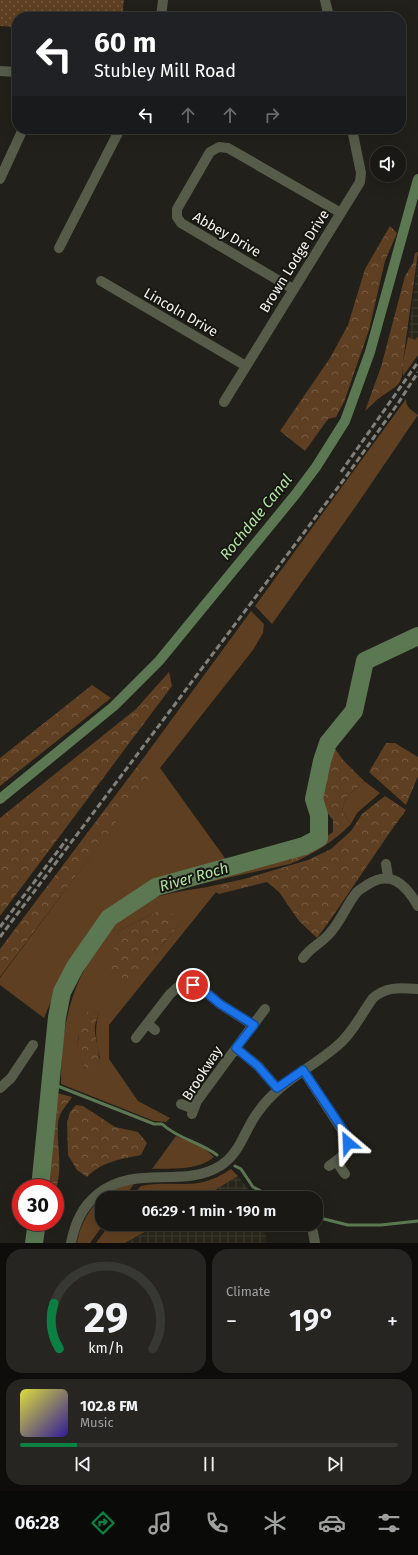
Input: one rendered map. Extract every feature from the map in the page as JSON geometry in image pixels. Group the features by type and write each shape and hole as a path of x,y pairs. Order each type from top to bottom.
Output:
{"street":[{"path":"161,12 162,0"},
{"path":"325,0 328,12"},
{"path":"0,72 12,72"},
{"path":"0,179 21,134"},
{"path":"60,248 117,134"},
{"name":"Brown Lodge Drive","path":"224,402 355,190 362,174 353,134"},
{"name":"Abbey Drive","path":"293,289 181,223 177,217 177,209 210,152 219,147 228,148 341,213"},
{"name":"Lincoln Drive","path":"101,281 246,366"},
{"path":"386,864 388,877"},
{"path":"303,958 311,948 330,933 358,891 373,881 388,877 395,880 410,894 418,906"},
{"path":"71,1243 74,1230 83,1209 90,1201 113,1184 141,1177 201,1174 222,1165 234,1154 257,1113 277,1088 338,1046 373,998 380,992 395,987 417,989 418,978"},
{"path":"136,1038 152,1027 175,983 193,985 201,988 220,1004 254,1025"},
{"name":"Brookway","path":"182,1104 193,1112 197,1101 265,1009"},
{"path":"0,1088 29,1060 33,1045"},
{"name":"Brookway","path":"236,1048 258,1066 277,1088"},
{"path":"303,1070 348,1139 345,1153 333,1164 346,1174"},
{"path":"313,1232 315,1243"}],"shaded area":[{"path":"418,261 418,336 415,340 408,337"},
{"path":"238,1176 250,1191 213,1191"},
{"path":"147,1231 265,1231 267,1243 126,1243"}],"green space":[{"path":"0,0 124,0 123,12 12,12 12,27 0,26"},
{"path":"390,226 397,233 385,261 369,330 344,402 336,417 328,419 305,451 280,431 330,358 348,325 365,269"},
{"path":"418,252 401,379 397,386 365,411 381,367 405,276 413,263 415,253"},
{"path":"418,336 418,355 403,376 403,361 408,337 415,340"},
{"path":"406,399 406,402 411,410 418,415 356,506 272,624 255,606"},
{"path":"251,611 264,624 263,633 253,650 160,768 227,861 161,878 133,894 100,919 60,980 44,1018 0,985 0,978 149,777 142,760"},
{"path":"169,672 172,686 0,916 0,818 136,709"},
{"path":"92,685 111,698 0,786 0,758"},
{"path":"330,742 343,760 364,781 346,798 342,811 351,824 323,847 290,864 289,856 312,846 333,832 333,820 325,810 317,795"},
{"path":"386,743 395,743 418,757 418,776 406,805 369,772"},
{"path":"142,760 150,777 0,977 0,949"},
{"path":"364,781 380,793 357,813 351,824 342,811 346,798"},
{"path":"385,796 406,810 317,938 299,921 279,892 267,882 219,894 207,887 244,879 308,860 331,849 351,831 362,814"},
{"path":"289,856 290,864 164,892 140,900 160,890"},
{"path":"207,887 216,892 109,1025 109,1059 138,1101 170,1118 166,1122 154,1121 61,1084 63,1043 70,1006 84,971 106,936 127,913 137,906 165,895","holes":["156,912 177,917 177,927 154,955 115,947 119,931","95,1011 99,1013 96,1025 96,1036 100,1058 85,1069 79,1051 78,1038 80,1032"]},
{"path":"156,912 170,912 177,917 177,927 154,955 126,980 114,980 107,971 119,931"},
{"path":"89,1011 99,1013 95,1025 95,1031 99,1060 93,1070 85,1069 77,1050 81,1018"},
{"path":"53,1092 72,1097 62,1111 58,1122 58,1179 44,1179"},
{"path":"76,1105 83,1106 115,1127 138,1132 147,1143 141,1155 105,1165 87,1177 77,1170 68,1155 67,1123 70,1112"},
{"path":"176,1136 204,1148 214,1157 200,1165 192,1167 152,1169"},
{"path":"231,1169 238,1176 213,1191 136,1191 141,1186 154,1184 197,1183 208,1181"},
{"path":"134,1184 129,1191 112,1191 123,1186"},
{"path":"95,1205 95,1231 99,1231 90,1243 77,1243 83,1223"},
{"path":"105,1231 146,1231 125,1243 96,1243"}],"waterway":[{"name":"Rochdale Canal","path":"0,799 114,706 159,661 295,495 316,467 345,421 370,352 418,179"},
{"name":"River Roch","path":"41,1179 57,1017 62,992 75,967 109,918 156,887 304,846 319,838 319,815 314,799 322,761 328,743 354,711 365,661 418,636"},
{"path":"50,1083 154,1124 162,1124 182,1137 217,1155"},
{"path":"235,1166 241,1169 253,1187 261,1191"},
{"path":"323,1219 348,1225 381,1225 418,1221"},
{"name":"River Roch","path":"34,1243 36,1231"}],"railway":[{"path":"341,472 418,362"},
{"path":"0,937 345,478 399,402 418,372"},
{"path":"0,927 67,839"}],"route":[{"path":"193,985 201,988 220,1004 254,1025 236,1048 258,1066 277,1088 303,1070 346,1134 348,1143"}]}
